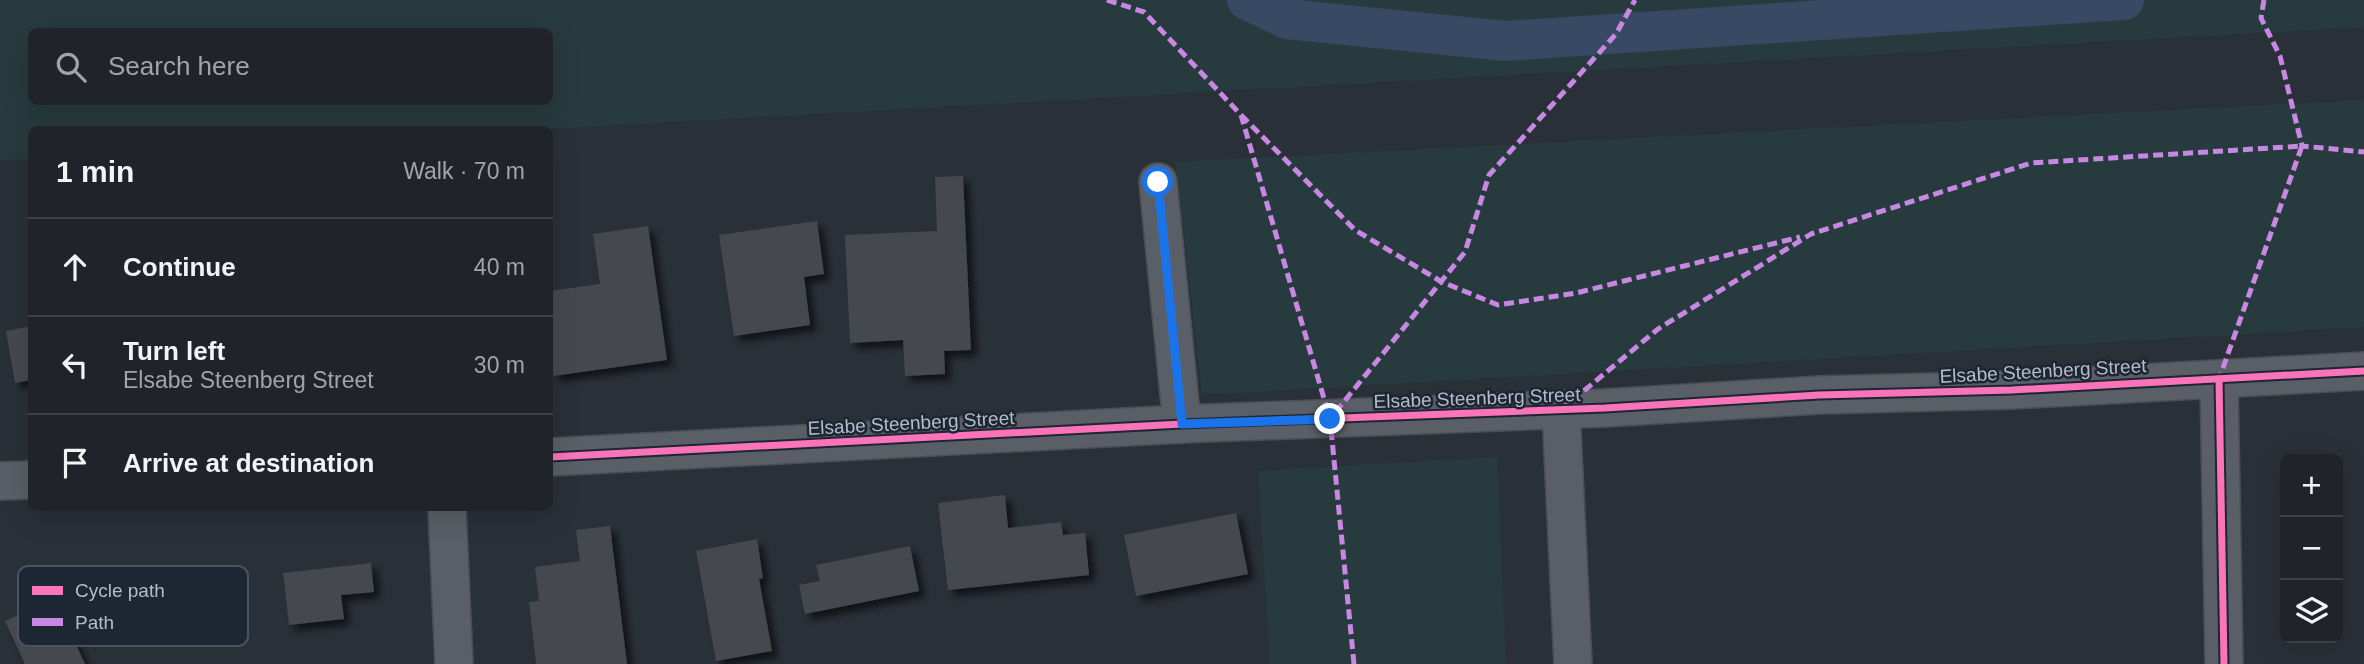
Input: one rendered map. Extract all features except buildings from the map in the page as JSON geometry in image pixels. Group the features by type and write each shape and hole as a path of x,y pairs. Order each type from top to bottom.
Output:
{"street":[{"path":"1158,182 1182,424"},
{"name":"Elsabe Steenberg Street","path":"553,457 1182,424 1561,410 1819,395 2012,390 2364,371"},
{"path":"2219,379 2224,664"},
{"path":"1561,410 1573,664"},
{"path":"0,481 28,480"},
{"path":"447,511 454,664"}],"green space":[{"path":"0,0 2364,0 2364,27 553,129 553,126 28,126 28,159 0,160"},
{"path":"2364,100 2364,327 1202,395 1176,162"},
{"path":"1497,457 1506,664 1270,664 1258,471"}],"waterway":[{"path":"1247,0 1287,19 1505,41 2124,0"}],"marked path":[{"path":"1107,0 1144,12 1241,115 1330,419"},
{"path":"1354,664 1330,419 1465,252 1489,175 1616,34 1635,0"},
{"path":"2264,0 2261,18 2280,56 2302,146 2364,152"},
{"path":"1241,115 1355,230 1442,282 1498,305 1576,293 1800,237"},
{"path":"1561,410 1658,329 1811,234 2031,163 2302,146 2219,379"},
{"path":"1158,182 1182,424"}],"cycle path":[{"path":"553,457 1182,424 1605,408 1819,395 2012,390 2364,371"},
{"path":"2219,379 2224,664"}],"route":[{"path":"1158,182 1182,424 1330,419"}]}
